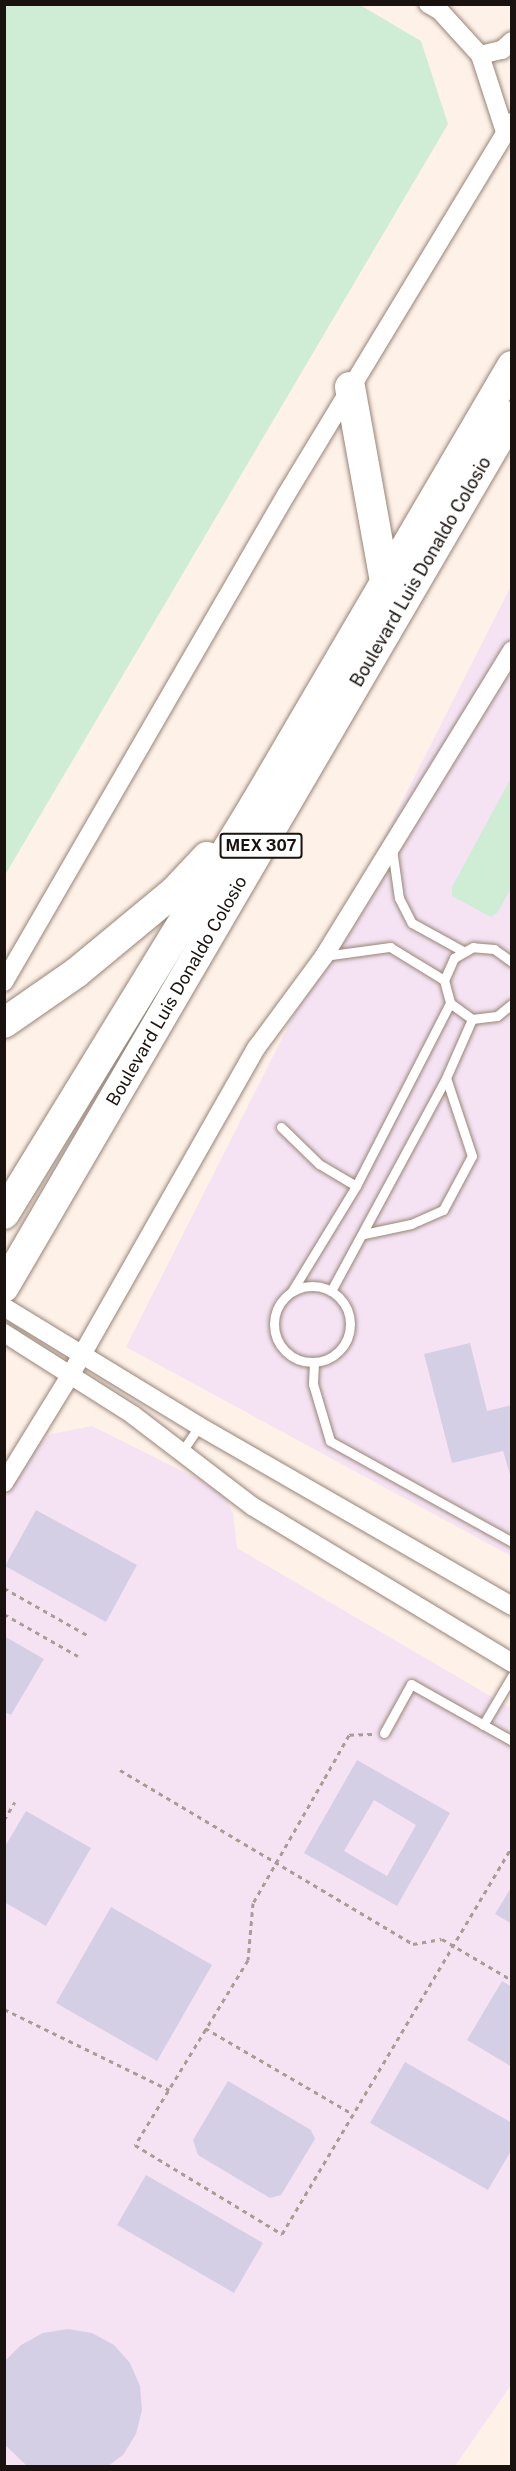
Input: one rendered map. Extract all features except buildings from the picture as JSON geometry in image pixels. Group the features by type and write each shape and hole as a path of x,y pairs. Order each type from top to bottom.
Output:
{"main road":[{"name":"Boulevard Luis Donaldo Colosio","path":"5,1213 254,806 512,366"},
{"path":"350,387 385,582"},
{"name":"Boulevard Luis Donaldo Colosio","path":"8,1282 512,416"},
{"path":"4,1023 76,973 174,892 254,806"},
{"path":"4,1178 5,1213"}],"street":[{"path":"4,982 350,387 508,127 480,56 440,11 428,4"},
{"path":"480,56 502,50 512,41"},
{"path":"4,1483 71,1374 257,1047 324,956 391,843 512,650"},
{"path":"4,1307 199,1426 512,1606"},
{"path":"4,1333 71,1374 183,1450 252,1506 512,1663"}],"lane":[{"path":"391,843 399,898 412,923 463,951"},
{"path":"511,962 504,954 484,946 463,951 454,958 444,980 450,1003 472,1019 497,1016 512,1004"},
{"path":"324,956 390,947 444,980"},
{"path":"292,1291 312,1286 331,1291 348,1309 350,1333 337,1354 314,1363 290,1356 275,1335 276,1311 292,1291 356,1186 450,1003"},
{"path":"331,1291 446,1078 472,1019"},
{"path":"363,1234 411,1224 443,1210 472,1156 446,1078"},
{"path":"281,1127 319,1164 356,1186"},
{"path":"314,1363 313,1384 330,1441 512,1542"},
{"path":"183,1450 199,1426"},
{"path":"483,1725 512,1676"},
{"path":"384,1733 411,1684 512,1741"}],"path":[{"path":"4,1588 89,1636"},
{"path":"4,1614 78,1656"},
{"path":"384,1733 350,1735 253,1903 248,1960 135,2145 282,2234 512,1847"},
{"path":"120,1770 413,1944 442,1939 512,1980"},
{"path":"4,1820 15,1803"},
{"path":"4,2009 169,2090"},
{"path":"205,2028 352,2114"}],"shaded area":[{"path":"511,586 511,1556 126,1347"},
{"path":"92,1426 222,1491 233,1513 237,1548 511,1708 511,2385 455,2466 5,2466 5,1499 36,1447 51,1434"}],"green space":[{"path":"5,4 360,5 421,41 448,124 5,875"},
{"path":"511,778 511,888 498,912 491,917 452,896 452,887"}]}
